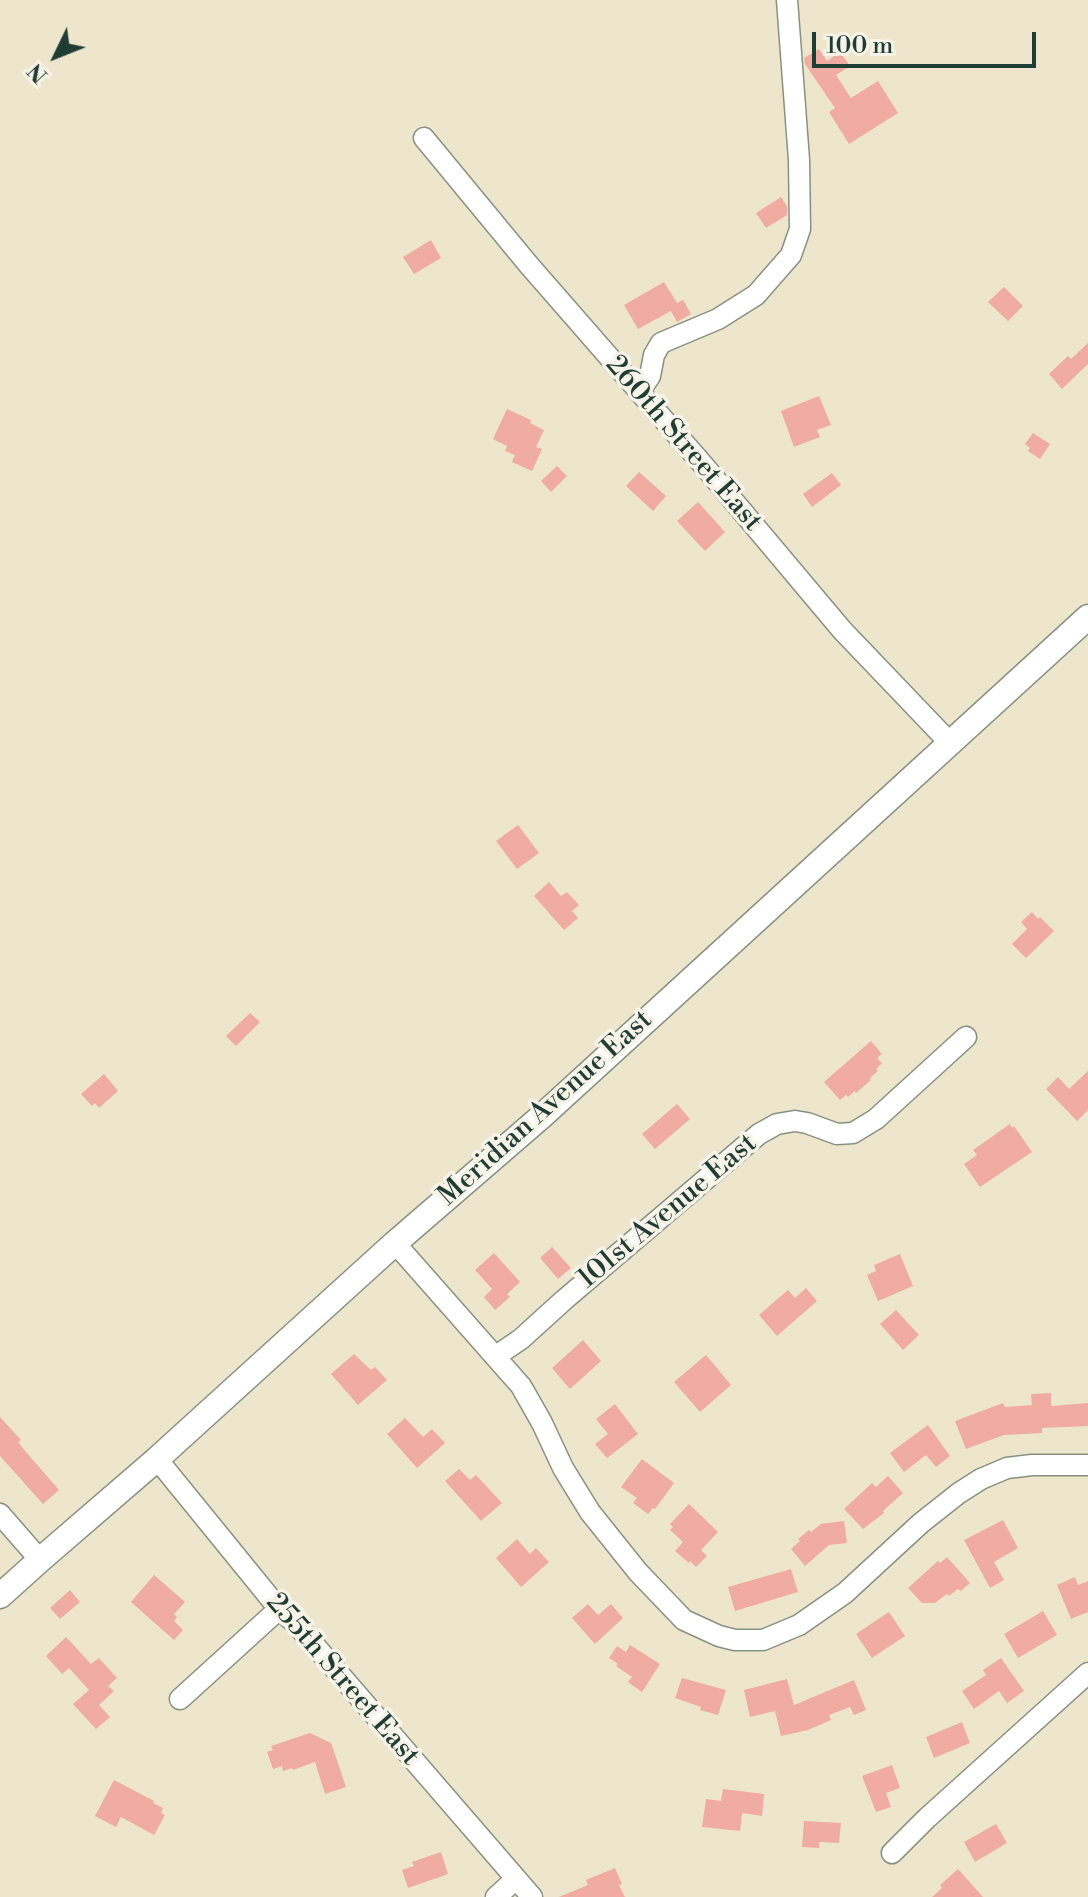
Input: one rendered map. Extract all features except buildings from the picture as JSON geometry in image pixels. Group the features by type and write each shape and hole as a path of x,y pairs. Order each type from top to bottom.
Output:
{"main road":[{"name":"Meridian Avenue East","path":"0,1596 542,1116 1088,617"}],"street":[{"path":"639,392 650,376 654,355 661,343 718,319 756,295 791,255 800,229 799,160 787,0"},
{"name":"260th Street East","path":"424,138 842,630 950,743"},
{"name":"101st Avenue East","path":"496,1356 521,1339 759,1134 777,1124 795,1121 837,1134 853,1133 876,1119 966,1037"},
{"path":"395,1243 521,1386 563,1468 590,1512 638,1572 684,1620 719,1636 735,1640 763,1640 799,1625 845,1593 921,1523 981,1479 1007,1468 1088,1465"},
{"name":"255th Street East","path":"157,1459 279,1609 297,1625 532,1897"},
{"path":"0,1514 40,1560"},
{"path":"180,1699 279,1609"},
{"path":"892,1853 1088,1673"},
{"path":"496,1897 516,1879"}]}
